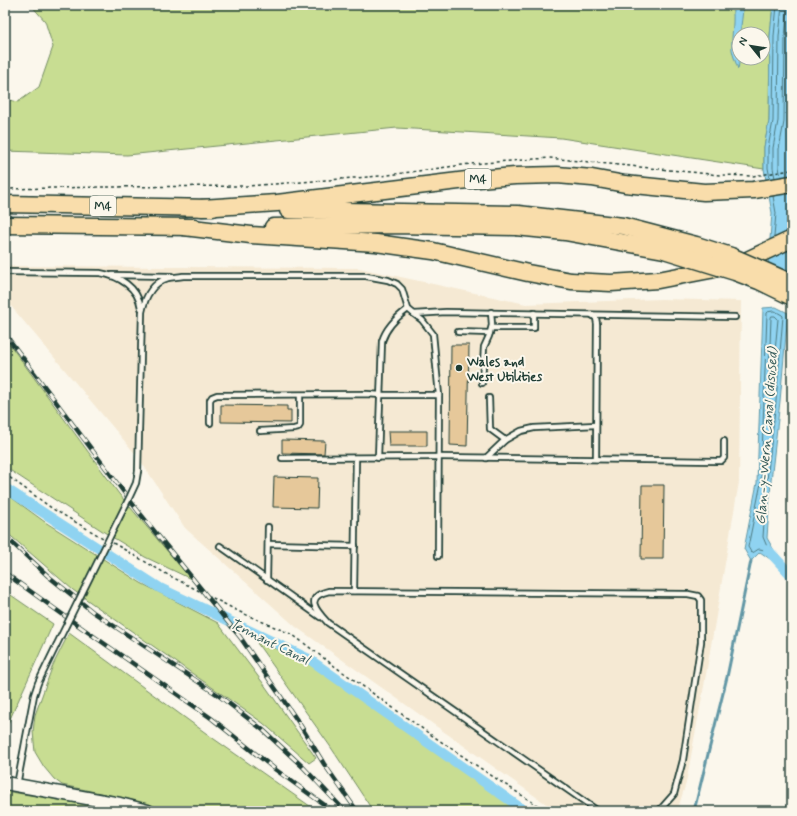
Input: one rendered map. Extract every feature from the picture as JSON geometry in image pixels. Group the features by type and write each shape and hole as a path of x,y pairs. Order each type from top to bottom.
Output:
{"highway":[{"name":"M4","path":"202,208 291,201 460,180 515,176 557,175 704,192 753,183 792,184"},
{"name":"M4","path":"5,204 366,212 623,226 696,245 731,256 792,283"},
{"name":"M4","path":"5,225 247,227 392,225 517,221 565,232 664,250 735,272 792,297"},
{"name":"M4","path":"184,227 251,235 376,243 433,251 528,273 571,281 611,283 658,280 682,276 745,261 792,239"}],"main road":[{"path":"11,784 120,804 148,811"}],"lane":[{"path":"5,272 184,276 366,276 388,280 397,284 402,289 408,309 422,320 434,334 439,395 438,556"},
{"path":"110,275 122,280 133,290 140,300 142,312"},
{"path":"11,784 38,683 136,483 138,471 142,312 144,302 150,291 157,283 167,278 184,276"},
{"path":"378,458 382,341 384,334 388,329 408,309"},
{"path":"414,314 491,312 735,317"},
{"path":"482,383 484,347 491,330 491,312"},
{"path":"458,332 534,328 534,313"},
{"path":"592,315 596,318 597,324 596,459"},
{"path":"210,423 210,400 216,395 439,395"},
{"path":"260,431 298,428 300,425 300,395"},
{"path":"489,398 490,429 505,440"},
{"path":"486,458 505,440 521,431 534,428 596,425"},
{"path":"282,458 439,457 721,461 724,458 724,441"},
{"path":"354,591 356,458"},
{"path":"267,580 268,527"},
{"path":"268,544 355,546"},
{"path":"220,546 598,811"},
{"path":"328,623 316,610 314,604 315,598 321,593 329,591 688,594 698,596 701,600 701,642 683,760 674,794 659,811"}],"path":[{"path":"5,189 247,186 381,176 470,164 549,158 713,175 753,183 792,170"},
{"path":"5,474 53,509 170,576 240,612 293,635 421,727 546,811"}],"shaded area":[{"path":"5,266 359,268 526,304 661,299 741,301 739,482 686,783 678,808 675,811 556,811 296,627 185,528 138,457 5,299"}],"green space":[{"path":"31,5 773,5 771,26 731,26 731,66 770,66 769,121 764,147 764,169 561,138 397,128 127,155 5,151 5,99 18,102 39,87 53,47 45,21"},
{"path":"5,338 119,494 191,579 145,557 5,467"},
{"path":"5,493 45,522 141,583 218,623 316,758 309,763 263,723 73,590 5,531"},
{"path":"5,591 53,624 5,730"},
{"path":"69,633 214,739 317,811 171,811 128,799 62,785 54,779 44,767 35,752 33,732 35,715 53,665"},
{"path":"257,643 309,659 525,811 373,811 330,746"},
{"path":"5,791 126,811 5,811"}],"water":[{"path":"732,5 743,5 741,26 733,26"},
{"path":"773,5 792,5 792,279 767,278 772,213 764,169 764,147 769,121 771,26"},
{"path":"776,307 788,313 771,481 767,538 775,552 779,555 777,560 773,561 760,552 751,561 744,549 757,483 763,308"}],"building":[{"path":"451,345 469,345 467,446 450,445"},
{"path":"221,405 287,406 287,410 291,410 291,423 221,422"},
{"path":"388,431 427,431 427,446 389,446"},
{"path":"282,440 325,441 324,454 282,453"},
{"path":"274,477 318,478 317,508 273,507"},
{"path":"642,485 664,485 663,559 641,559"}],"waterway":[{"name":"Tennant Canal","path":"5,488 160,588 309,659 525,811"},
{"name":"Glan-y-Wern Canal (disused)","path":"768,550 792,576"},
{"path":"694,811 727,677 751,561"}],"railway":[{"path":"5,334 138,511 240,637 357,811"},
{"path":"5,536 48,576 93,612 218,695 263,730 303,767 345,811"},
{"path":"5,573 211,718 276,770 333,811"}],"place":[{"name":"Wales and West Utilities","path":"459,368"}]}
